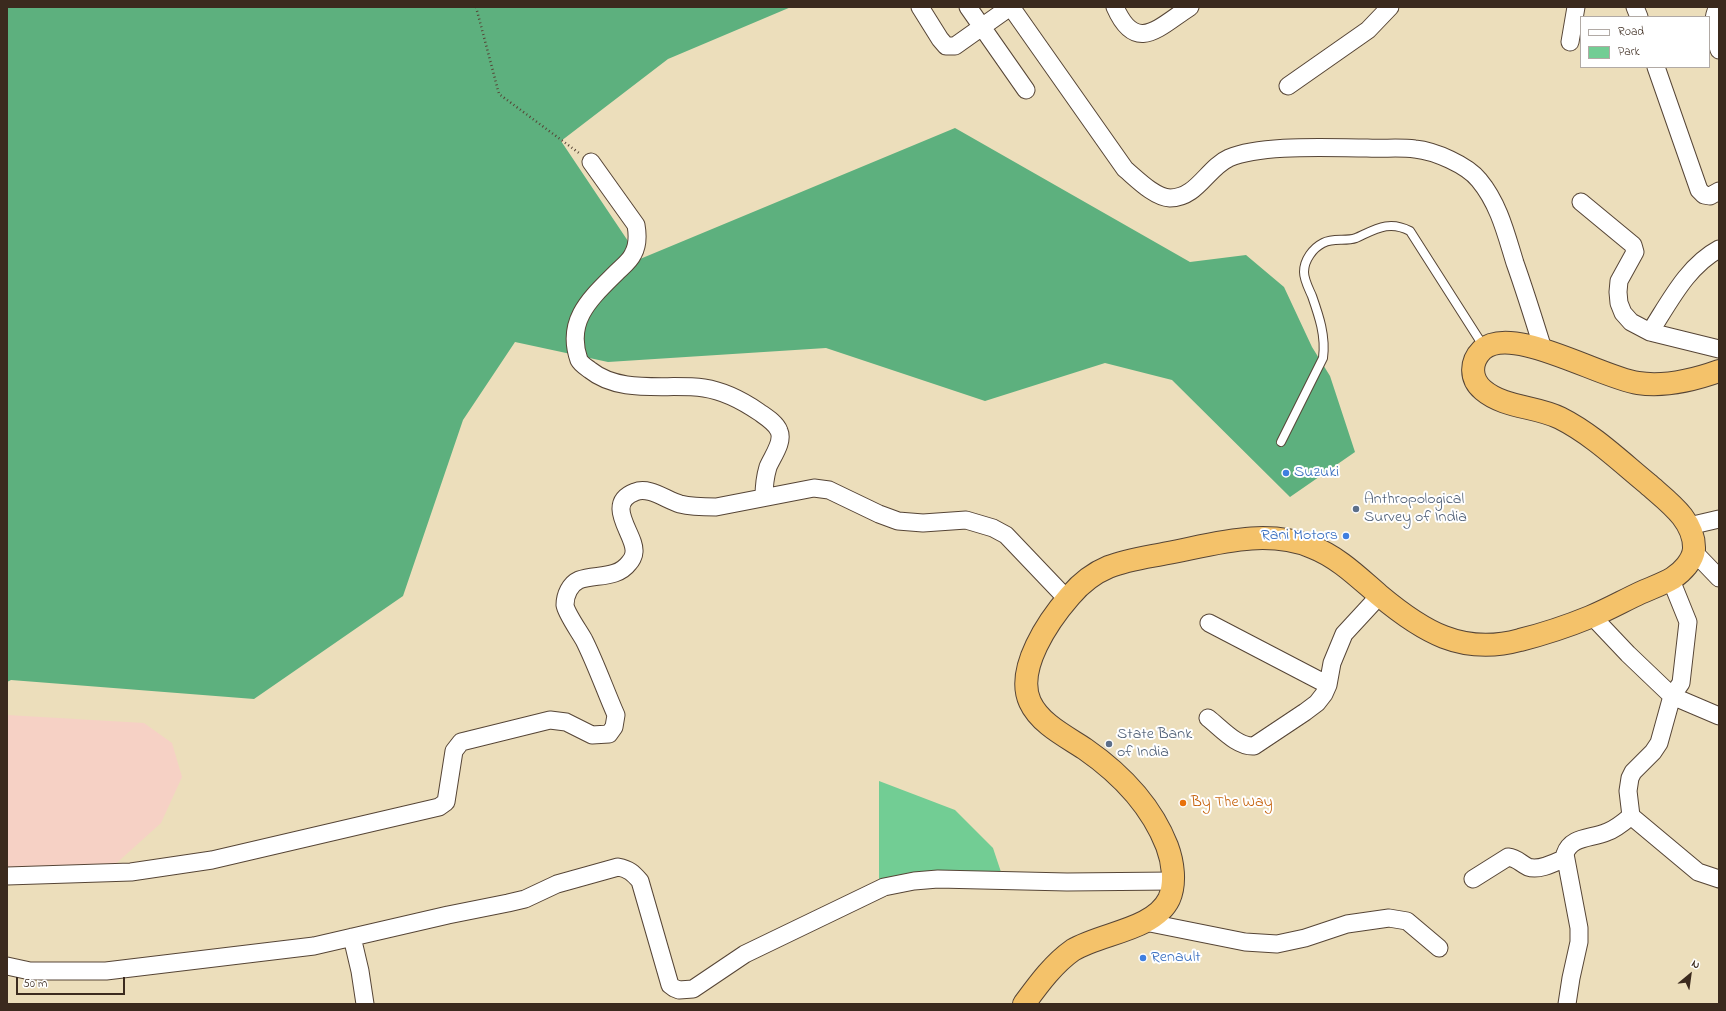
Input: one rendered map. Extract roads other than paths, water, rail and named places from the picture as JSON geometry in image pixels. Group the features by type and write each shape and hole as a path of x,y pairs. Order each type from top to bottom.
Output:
{"highway":[{"path":"1024,1004 1057,963 1075,950 1096,939 1145,922 1159,913 1170,897 1173,880 1171,858 1165,840 1142,801 1110,767 1042,718 1030,703 1026,685 1028,666 1037,644 1067,599 1081,583 1094,572 1113,565 1227,541 1256,538 1279,539 1316,548 1354,572 1405,615 1430,632 1452,641 1473,645 1494,645 1517,641 1592,616 1671,580 1691,560 1694,552 1689,526 1680,514 1666,500 1603,447 1578,428 1552,415 1500,401 1487,394 1477,384 1473,374 1473,364 1477,356 1484,348 1494,342 1508,342 1543,349 1589,368 1637,383 1659,384 1682,382 1719,371"}],"street":[{"path":"920,7 946,46 955,46 1011,7 1125,169 1138,181 1155,192 1169,198 1181,196 1193,190 1214,169 1228,158 1266,150 1309,148 1415,149 1436,154 1458,164 1478,179 1494,202 1501,218 1543,349"},
{"path":"968,7 1026,90"},
{"path":"1115,7 1128,28 1136,34 1147,34 1190,7"},
{"path":"1288,86 1368,30 1390,7"},
{"path":"1570,42 1576,7"},
{"path":"1718,7 1713,28 1719,50"},
{"path":"1656,68 1699,190 1704,195 1710,196 1719,191"},
{"path":"591,162 636,225 638,237 632,256 597,292 582,312 574,332 575,344 580,362 595,374 613,382 654,387 702,388 715,391 750,406 770,420 779,431 780,440 764,482 764,497"},
{"path":"1582,202 1633,245 1635,252 1618,280 1619,303 1623,313 1631,322 1650,332 1719,349"},
{"path":"1650,332 1690,274 1700,263 1719,249"},
{"path":"7,876 131,872 212,860 439,807 446,802 454,751 461,742 550,720 566,722 592,735 609,734 614,727 616,715 584,641 565,607 566,596 570,588 578,581 619,572 631,561 634,552 632,542 625,528 621,507 624,499 630,493 643,490 652,492 680,504 716,507 814,488 829,490 879,514 898,521 923,523 966,520 993,528 1006,535 1067,599"},
{"path":"1689,526 1719,518"},
{"path":"1694,552 1719,578"},
{"path":"1671,580 1688,622 1681,683 1672,696 1658,743 1653,752 1633,772 1630,778 1628,791 1631,816 1698,872 1719,879"},
{"path":"1208,718 1240,744 1248,747 1254,746 1317,703 1324,694 1328,685 1332,663 1344,634 1380,595"},
{"path":"1592,616 1628,654 1672,696 1719,716"},
{"path":"1209,623 1328,685"},
{"path":"1567,1004 1579,942 1579,928 1565,858 1567,848 1576,840 1607,833 1631,816"},
{"path":"1473,879 1508,857 1515,858 1529,867 1534,868 1546,866 1565,858"},
{"path":"7,966 30,971 106,970 314,946 525,899 557,884 618,867 633,872 640,881 670,985 674,988 686,990 693,988 745,954 884,887 914,881 938,879 1067,882 1173,880"},
{"path":"1145,922 1239,941 1277,944 1305,938 1347,924 1389,918 1407,921 1439,948"},
{"path":"352,937 360,971 364,1004"}],"lane":[{"path":"1281,442 1323,358 1325,346 1323,332 1304,273 1306,260 1322,243 1331,240 1353,239 1388,225 1400,226 1410,231 1484,348"}],"place":[{"name":"Suzuki","path":"1286,473"},
{"name":"Anthropological Survey of India","path":"1356,509"},
{"name":"Rani Motors","path":"1346,536"},
{"name":"State Bank of India","path":"1109,744"},
{"name":"By The Way","path":"1183,803"},
{"name":"Renault","path":"1143,958"}]}
